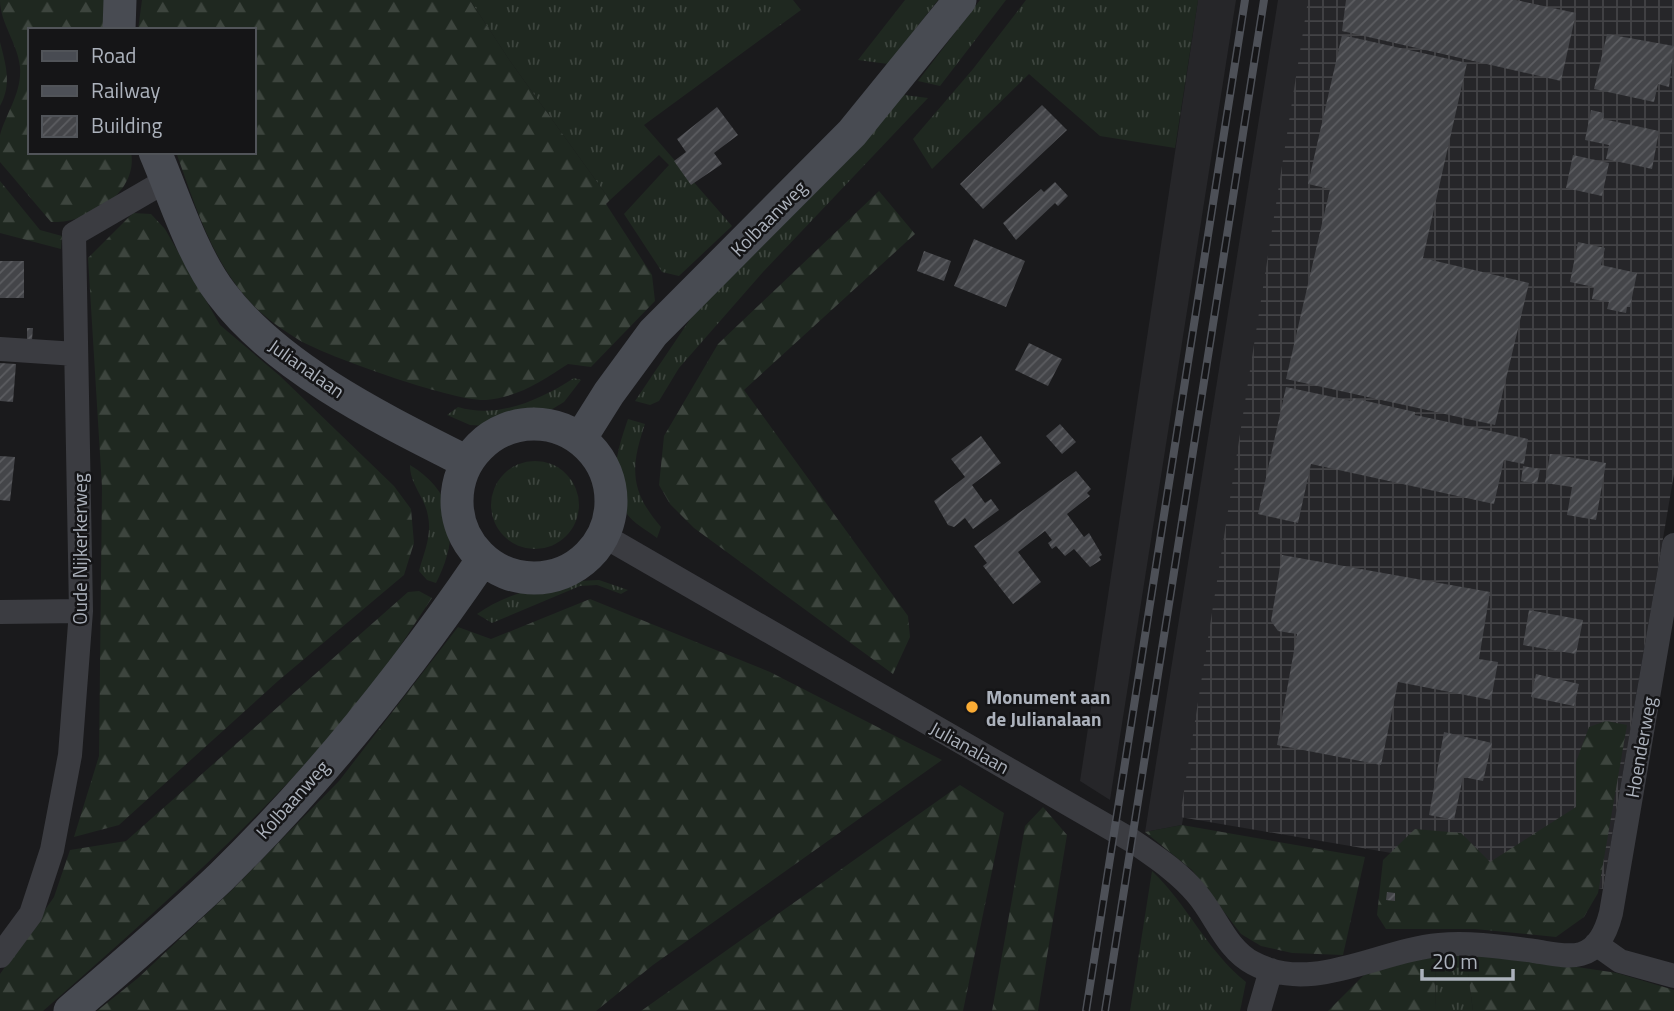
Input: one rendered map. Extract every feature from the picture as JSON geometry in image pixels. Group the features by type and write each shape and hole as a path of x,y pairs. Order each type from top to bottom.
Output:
{"street":[{"path":"119,28 120,0"},
{"name":"Kolbaanweg","path":"580,439 609,393 653,333 852,133 960,0"},
{"name":"Oude Nijkerkerweg","path":"0,956 31,914 52,850 70,755 81,611 74,234 161,166"},
{"name":"Julianalaan","path":"161,166 194,244 220,293 275,348 344,394 467,462"},
{"path":"0,349 76,354"},
{"path":"531,424 557,427 580,439 598,458 610,483 611,510 604,536 587,558 563,573 535,579 507,574 483,559 469,543 460,524 457,503 459,482 467,462 483,442 506,429 531,424"},
{"name":"Julianalaan","path":"604,536 1131,840 1197,893 1240,955 1271,970 1308,975 1412,948 1442,944 1485,945 1567,955 1586,952 1596,944"},
{"name":"Hoenderweg","path":"1596,944 1611,913 1674,545"},
{"name":"Kolbaanweg","path":"70,1011 222,876 293,799 388,691 483,559"},
{"path":"0,612 81,611"},
{"path":"1596,944 1620,961 1674,976"},
{"path":"1259,1011 1271,970"}],"shaded area":[{"path":"1198,0 1236,0 1110,800 1080,781"},
{"path":"1278,0 1313,0 1182,825 1145,832"},
{"path":"1308,0 1674,0 1674,474 1603,889 1180,817"}],"green space":[{"path":"0,0 105,0 108,28 28,28 28,154 131,154 127,181 119,193 94,212 80,218 51,222 0,162 0,135 19,86 20,76 19,58"},
{"path":"142,0 470,0 510,61 610,200 606,204 652,275 655,301 591,367 568,364 520,392 486,400 470,399 421,386 314,348 274,324 238,288 206,232 177,154 256,154 256,28 138,28"},
{"path":"470,0 793,0 801,10 644,125 732,226 679,276 662,272 624,214 669,165 659,155 610,200 510,61"},
{"path":"905,0 938,0 888,64 858,60"},
{"path":"980,0 1006,0 940,86 918,81"},
{"path":"1026,0 1198,0 1175,148 1100,136 1029,74 932,169 913,139 973,69"},
{"path":"0,42 7,82 0,106"},
{"path":"904,95 928,98 763,272 679,368 659,401 650,405 635,401 695,312"},
{"path":"0,181 40,230 62,236 61,249 0,233"},
{"path":"879,191 915,234 744,390 908,616 910,637 893,674 694,528 670,504 659,485 664,436 718,344"},
{"path":"133,213 151,214 165,229 220,325 280,376 394,486 411,509 414,543 404,575 278,681 119,825 74,837 99,756 102,487 88,258"},
{"path":"574,378 581,380 564,402 549,411 488,426 470,425 447,415 458,407 488,411 518,405 547,394"},
{"path":"628,419 645,424 635,466 636,478 643,502 661,527 657,538 627,514 617,490 616,466"},
{"path":"535,461 560,468 572,480 579,505 572,530 560,542 535,549 510,542 498,530 491,505 498,480 510,468"},
{"path":"410,465 438,489 450,518 448,550 436,583 427,580 419,571 427,544 429,523 426,509 412,479"},
{"path":"599,580 628,590 621,594 597,585 580,586 492,623 477,614 505,599 535,588"},
{"path":"419,591 432,598 377,679 332,734 254,817 43,1011 0,1011 0,974 54,897 70,850 126,841 408,592"},
{"path":"590,599 770,672 942,760 653,965 596,1011 97,1011 138,978 233,889 339,781 458,627 491,639"},
{"path":"1606,721 1627,725 1598,893 1584,917 1556,937 1475,929 1386,929 1377,915 1383,860 1415,829 1461,833 1490,862 1576,807 1576,762 1589,727"},
{"path":"960,785 1004,813 963,1011 641,1011"},
{"path":"1043,807 1067,835 1038,1011 992,1011 1025,826"},
{"path":"1182,825 1365,857 1343,955 1292,953 1261,946 1241,934 1192,870 1145,832"},
{"path":"1152,871 1220,956 1246,982 1240,1011 1130,1011"},
{"path":"1436,950 1465,950 1473,1011 1435,1011"},
{"path":"1436,950 1435,1011 1328,1011 1365,974"},
{"path":"1465,950 1617,973 1674,990 1674,1011 1473,1011"}],"building":[{"path":"1346,0 1516,0 1576,13 1561,81 1342,31"},
{"path":"1607,34 1674,46 1669,87 1658,84 1654,102 1594,89"},
{"path":"1342,35 1467,63 1423,258 1529,283 1495,425 1286,379 1330,189 1308,184"},
{"path":"1042,105 1067,130 983,209 960,184"},
{"path":"717,107 738,135 714,153 722,164 691,185 674,161 686,152 677,139"},
{"path":"1591,110 1604,113 1603,119 1659,131 1652,169 1606,159 1609,145 1585,140"},
{"path":"1573,155 1609,163 1602,196 1566,188"},
{"path":"1055,182 1068,196 1058,206 1055,203 1016,240 1003,223 1041,189 1044,192"},
{"path":"974,239 1025,261 1006,307 954,286"},
{"path":"1578,242 1605,248 1601,265 1637,273 1630,307 1627,307 1626,313 1607,309 1609,302 1592,299 1594,287 1570,282"},
{"path":"924,251 951,261 944,281 917,271"},
{"path":"0,261 24,261 24,298 0,298"},
{"path":"27,328 33,328 32,340 27,340"},
{"path":"1029,343 1062,359 1048,386 1015,370"},
{"path":"0,363 16,364 13,402 0,401"},
{"path":"1286,387 1352,401 1353,398 1415,412 1415,415 1528,439 1524,464 1504,460 1494,504 1311,464 1298,523 1258,514"},
{"path":"1060,424 1076,442 1062,454 1046,436"},
{"path":"981,436 1001,463 972,485 985,503 991,499 999,510 973,529 965,518 954,527 948,525 934,501 965,477 951,459"},
{"path":"1550,454 1606,463 1596,520 1567,515 1572,487 1545,483"},
{"path":"0,456 15,457 10,501 0,500"},
{"path":"1523,466 1540,469 1537,484 1521,481"},
{"path":"1076,471 1091,489 1087,493 1090,496 1067,514 1084,537 1089,533 1102,555 1099,557 1101,560 1090,567 1074,549 1065,556 1056,546 1052,549 1048,543 1052,540 1045,531 1018,552 1041,582 1013,604 983,566 987,563 974,546"},
{"path":"1282,555 1490,592 1479,659 1498,662 1491,700 1398,682 1381,765 1277,745 1297,634 1278,631 1271,621"},
{"path":"1529,610 1583,620 1576,654 1523,645"},
{"path":"1536,674 1579,684 1574,706 1531,697"},
{"path":"1444,732 1492,743 1483,781 1463,777 1454,820 1429,815"},
{"path":"1387,892 1395,893 1395,901 1386,900"}],"railway":[{"path":"1086,1011 1245,0"},
{"path":"1105,1011 1264,0"}],"place":[{"name":"Monument aan de Julianalaan","path":"972,707"}]}
